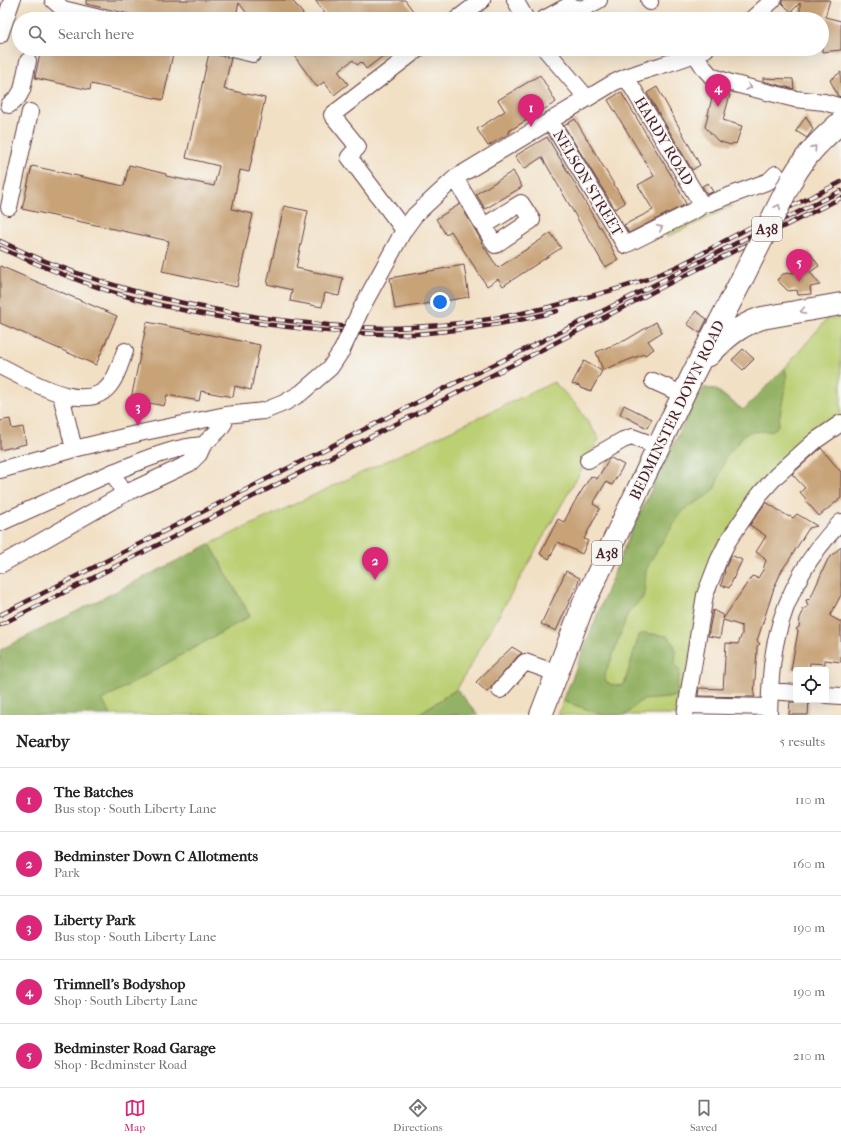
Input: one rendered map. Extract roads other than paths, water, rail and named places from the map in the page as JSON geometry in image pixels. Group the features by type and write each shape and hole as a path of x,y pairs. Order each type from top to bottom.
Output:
{"highway":[{"name":"BEDMINSTER DOWN ROAD","path":"540,715 584,603 693,374 742,279 784,176 802,161 815,146 841,122"},
{"name":"A38","path":"742,279 738,297 739,307 744,314 762,318"},
{"name":"A38","path":"693,374 716,348 733,332 742,326 762,318 841,304"}],"street":[{"path":"0,35 12,0"},
{"path":"53,0 62,8 75,12"},
{"path":"466,12 482,0"},
{"path":"515,0 522,12"},
{"path":"557,12 568,6 583,9 599,0"},
{"path":"760,12 773,0"},
{"path":"404,230 349,157 358,147 332,115 409,56"},
{"path":"552,56 587,98"},
{"path":"0,470 74,448 175,425 226,415 264,411 284,403 301,393 330,368 342,350 362,306 404,230 415,215 455,178 587,98 626,77 688,56"},
{"path":"701,56 704,68 711,76 731,83 795,99 824,102 838,106 841,109"},
{"path":"4,103 18,97 22,90 28,61"},
{"name":"HARDY ROAD","path":"626,77 702,205"},
{"path":"4,103 37,115 9,207"},
{"name":"NELSON STREET","path":"550,120 625,245 697,209 702,205"},
{"path":"702,205 784,176"},
{"path":"455,178 484,226"},
{"path":"0,366 61,395 74,398 90,397 103,391 112,383 125,351"},
{"path":"653,381 684,395"},
{"path":"61,395 74,448"},
{"path":"0,565 124,494 190,463 199,454 203,445 219,430 224,423 226,415"},
{"path":"793,694 769,704 686,710 706,595 719,558 728,541 744,515 776,476 815,441 841,423"},
{"path":"588,460 622,440 632,437 659,447"},
{"path":"0,523 143,460 190,446 203,445"},
{"path":"113,472 124,494"},
{"path":"769,704 777,635 785,610 793,590 815,553 841,522"},
{"path":"500,690 525,662 556,673"},
{"path":"829,695 841,696"}],"railway":[{"path":"0,241 67,270 137,292 172,301 244,315 313,324 380,328 434,326 477,321 541,309 615,290 647,279 683,264 757,223 841,182"},
{"path":"0,615 453,384 551,337 841,191"},
{"path":"0,625 526,358 670,283 841,198"},
{"path":"0,248 69,277 132,298 212,316 324,331 420,334 489,326 557,311"}],"place":[{"name":"Trimnell's Bodyshop","path":"718,107"},
{"name":"The Batches","path":"531,127"},
{"name":"Bedminster Road Garage","path":"799,282"},
{"name":"Liberty Park","path":"138,426"},
{"name":"Bedminster Down C Allotments","path":"375,580"}]}
